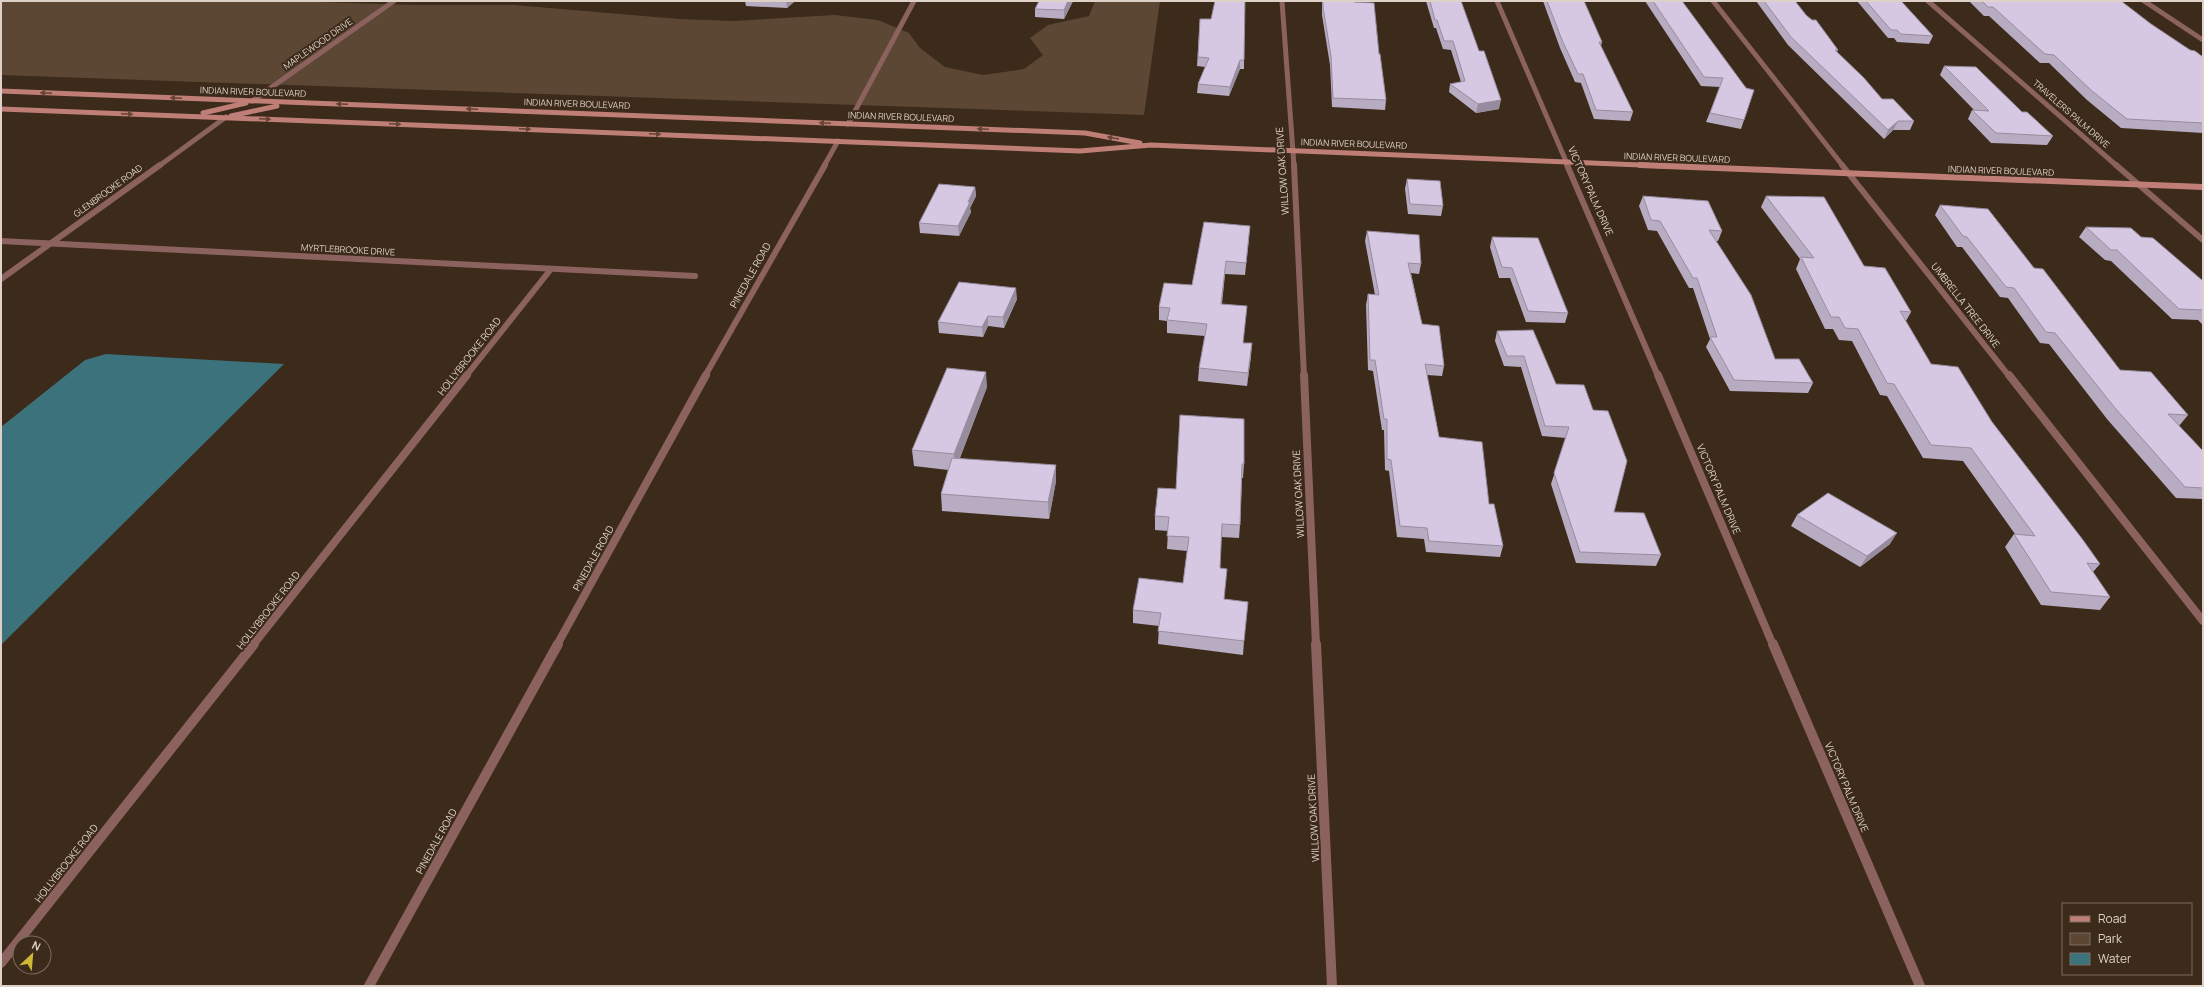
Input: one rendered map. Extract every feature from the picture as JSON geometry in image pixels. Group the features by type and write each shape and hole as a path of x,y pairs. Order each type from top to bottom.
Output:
{"main road":[{"name":"INDIAN RIVER BOULEVARD","path":"1,92 1085,133 1151,145"},
{"path":"180,116 216,111 252,101"},
{"path":"226,117 249,110 299,103"},
{"name":"INDIAN RIVER BOULEVARD","path":"1,109 1080,151 1151,145 2203,188"}],"street":[{"name":"MAPLEWOOD DRIVE","path":"252,101 394,1"},
{"path":"848,124 914,1"},
{"name":"WILLOW OAK DRIVE","path":"1282,1 1293,151 1332,986"},
{"name":"VICTORY PALM DRIVE","path":"1497,1 1920,986"},
{"name":"UMBRELLA TREE DRIVE","path":"1713,1 2203,621"},
{"name":"TRAVELERS PALM DRIVE","path":"1928,1 2203,240"},
{"path":"2144,1 2203,40"},
{"name":"GLENBROOKE ROAD","path":"1,279 226,117"},
{"name":"PINEDALE ROAD","path":"369,986 704,378 838,141"},
{"name":"MYRTLEBROOKE DRIVE","path":"1,241 695,276"},
{"name":"HOLLYBROOKE ROAD","path":"1,963 551,269"}],"green space":[{"path":"1,1 285,1 414,5 514,5 679,19 733,21 835,15 878,20 909,33 920,48 945,67 983,75 1024,69 1043,55 1030,38 1048,25 1089,16 1095,1 1160,1 1144,115 1,75"}],"water":[{"path":"106,354 284,364 1,645 1,427 85,360"}],"building":[{"path":"1039,1 1068,1 1064,10 1035,9"},
{"path":"1215,1 1245,1 1244,60 1240,60 1230,87 1198,84 1209,58 1198,57 1200,19 1211,19"},
{"path":"1323,1 1354,1 1374,3 1379,54 1386,100 1333,98 1331,56"},
{"path":"1430,1 1461,1 1479,51 1484,51 1501,100 1478,104 1450,84 1465,81 1453,41 1444,41 1437,20 1435,20"},
{"path":"1547,1 1584,1 1602,42 1599,42 1633,112 1596,110 1583,74 1578,74 1562,40"},
{"path":"1653,1 1682,1 1746,88 1754,90 1744,120 1710,113 1723,78 1704,77"},
{"path":"1764,1 1795,1 1806,15 1812,20 1816,20 1838,50 1835,50 1864,78 1882,99 1893,99 1914,121 1898,121 1888,130 1791,37"},
{"path":"1866,1 1901,1 1933,36 1901,34 1897,30 1891,30"},
{"path":"1982,1 2121,1 2151,24 2203,57 2203,123 2127,119 2092,91 2054,55 2045,54 1993,7 1988,7"},
{"path":"1944,66 1976,67 2022,112 2027,112 2053,136 1996,133 1972,110 1989,111"},
{"path":"1407,179 1440,181 1443,206 1410,204"},
{"path":"939,184 975,187 968,202 970,202 958,226 919,223"},
{"path":"1643,196 1708,201 1722,231 1709,230 1751,295 1775,359 1799,359 1813,383 1734,380 1710,337 1717,337 1697,278 1693,278 1660,221 1651,220"},
{"path":"1766,196 1824,197 1864,266 1885,268 1911,312 1900,311 1931,364 1958,367 1992,422 2100,564 2087,563 2110,597 2051,592 2014,534 2035,536 1971,448 1931,445 1894,384 1887,383 1858,329 1845,328 1839,317 1831,317 1801,257 1814,258"},
{"path":"1940,205 1988,209 2034,268 2043,269 2120,370 2151,372 2188,415 2168,414 2203,451 2203,488 2185,487 2115,408 2055,333 2046,332 2014,288 2006,287 1967,237 1963,236"},
{"path":"1204,222 1250,226 1246,263 1226,261 1221,304 1247,306 1243,343 1252,343 1248,373 1199,368 1207,324 1167,320 1170,308 1159,307 1164,283 1192,285"},
{"path":"2086,227 2131,228 2141,237 2153,238 2203,281 2203,310 2179,309 2117,250 2111,250"},
{"path":"1367,231 1419,235 1421,264 1408,263 1422,324 1439,326 1444,366 1425,364 1439,437 1482,442 1489,504 1494,504 1503,546 1429,541 1427,528 1400,526 1391,460 1387,459 1387,419 1384,419 1375,360 1370,360 1368,294 1379,295"},
{"path":"1492,237 1538,238 1568,313 1528,311 1512,268 1502,267"},
{"path":"959,282 1016,288 1003,317 988,316 982,327 938,322"},
{"path":"1533,330 1556,384 1584,385 1593,410 1608,411 1627,461 1614,512 1644,513 1661,555 1580,552 1554,473 1569,427 1545,426 1524,356 1507,356 1497,331"},
{"path":"947,368 986,372 954,454 912,450"},
{"path":"1180,415 1244,419 1244,464 1242,464 1240,525 1222,524 1220,568 1227,569 1224,599 1248,602 1244,641 1158,631 1161,613 1133,610 1139,578 1183,583 1189,537 1167,536 1169,517 1155,516 1158,488 1176,489"},
{"path":"952,458 1056,465 1048,502 941,494"},
{"path":"1828,493 1897,533 1867,556 1797,515"}]}
